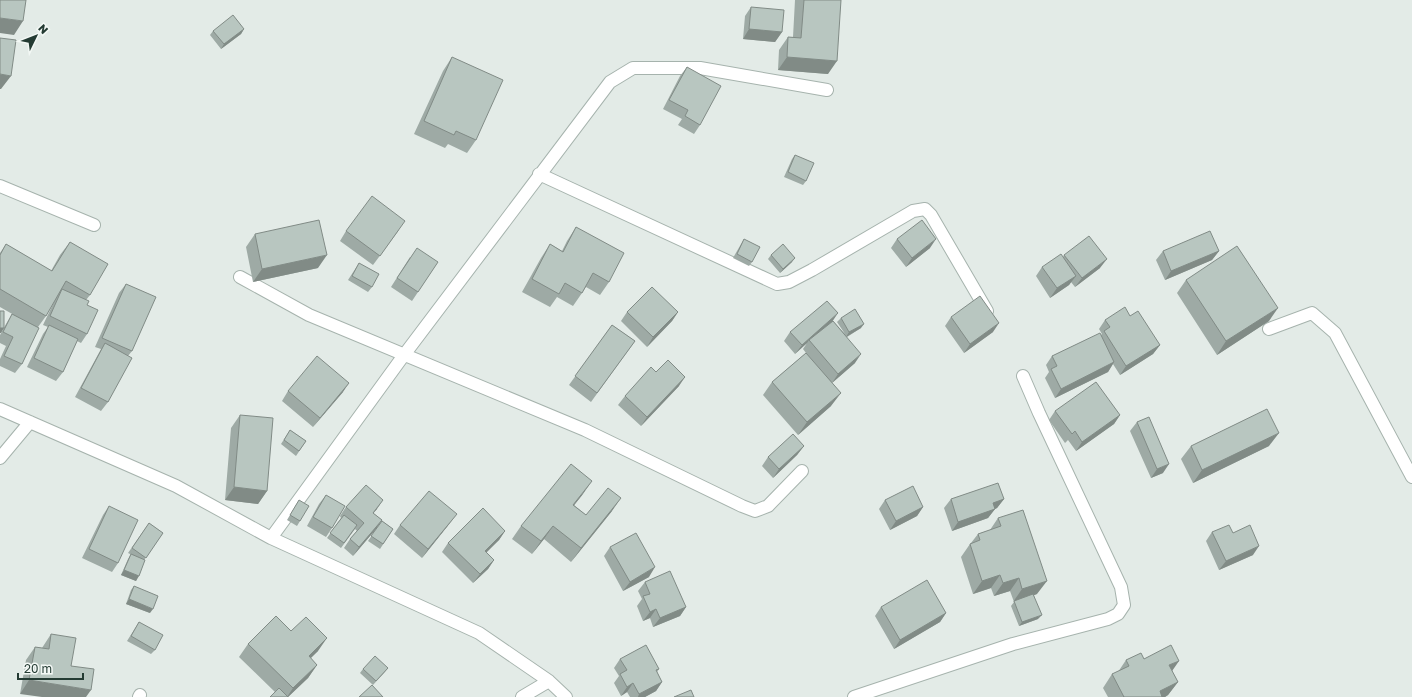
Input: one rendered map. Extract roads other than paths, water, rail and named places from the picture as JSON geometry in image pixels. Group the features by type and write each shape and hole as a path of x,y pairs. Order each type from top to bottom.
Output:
{"street":[{"path":"271,538 404,354 610,82 633,68 700,68 827,90"},
{"path":"539,174 777,284 789,282 812,270 913,210 925,209 931,215 993,321"},
{"path":"0,186 94,225"},
{"path":"240,278 309,315 585,430 755,511 768,506 802,471"},
{"path":"1269,329 1312,313 1335,333 1412,477"},
{"path":"854,697 1013,644 1108,619 1118,614 1124,605 1121,587 1039,414 1023,376"},
{"path":"0,409 176,486 271,538 479,633 549,681 566,697"},
{"path":"0,458 30,422"},
{"path":"522,697 549,681"}]}
